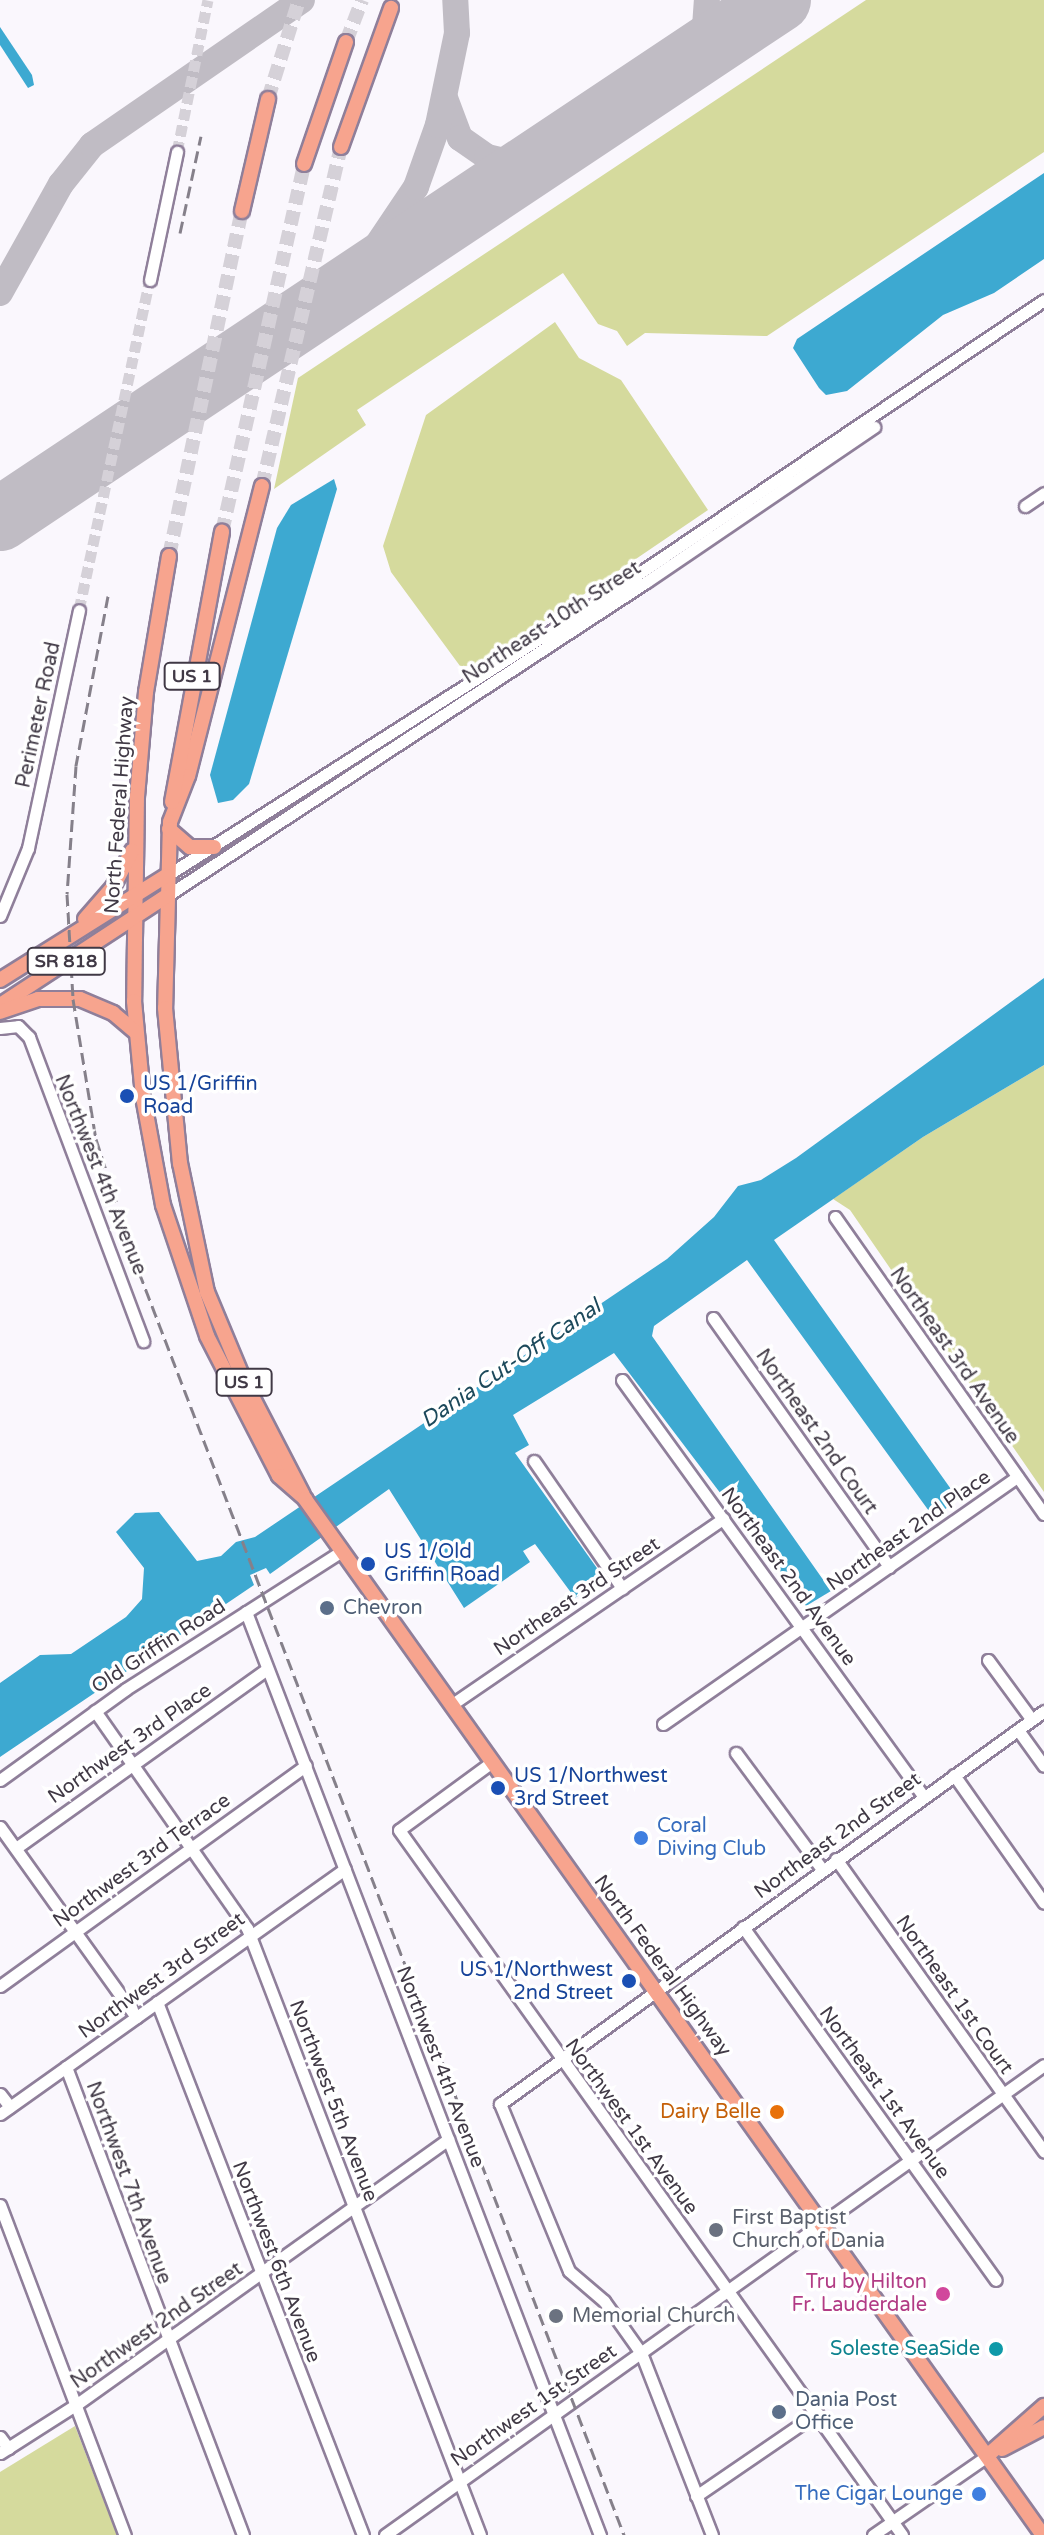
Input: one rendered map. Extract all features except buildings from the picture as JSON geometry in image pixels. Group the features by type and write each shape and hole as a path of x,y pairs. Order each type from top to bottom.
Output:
{"main road":[{"path":"341,147 391,8"},
{"path":"304,164 346,42"},
{"path":"242,211 268,99"},
{"path":"214,847 190,847 170,826 188,776 262,486"},
{"name":"North Federal Highway","path":"222,532 187,704 170,826 165,897 168,1068 198,1258 231,1353 305,1499 331,1537 987,2456"},
{"name":"North Federal Highway","path":"169,556 146,692 133,894 136,1032 157,1179 179,1258 242,1411 279,1476 305,1499"},
{"path":"74,931 113,887 134,848"},
{"name":"SR 818","path":"0,980 166,876"},
{"name":"SR 818","path":"0,1005 165,897"},
{"path":"0,1013 38,999 80,999 104,1008 136,1032"},
{"path":"987,2456 1044,2406"},
{"path":"987,2456 1044,2427"},
{"name":"US 1","path":"987,2456 1043,2535"}],"street":[{"path":"150,280 177,152"},
{"name":"Northeast 10th Street","path":"166,876 714,538 1044,300"},
{"name":"Northeast 10th Street","path":"165,897 951,366"},
{"path":"1025,506 1044,493"},
{"path":"714,538 726,517"},
{"name":"Perimeter Road","path":"0,916 28,848 79,610"},
{"name":"Northwest 4th Avenue","path":"0,1028 18,1026 29,1037 143,1341"},
{"name":"Northeast 3rd Avenue","path":"835,1217 1044,1514"},
{"path":"179,1258 198,1258"},
{"name":"Northeast 2nd Court","path":"713,1318 889,1567"},
{"name":"Northeast 2nd Avenue","path":"622,1380 924,1797"},
{"path":"534,1461 622,1588"},
{"name":"Northeast 2nd Place","path":"663,1724 1017,1477"},
{"name":"Northeast 3rd Street","path":"451,1705 723,1519"},
{"name":"Old Griffin Road","path":"0,1780 95,1711 342,1551"},
{"name":"Northwest 4th Avenue","path":"246,1612 600,2535"},
{"path":"988,1660 1032,1720"},
{"name":"Northwest 3rd Place","path":"16,1848 266,1670"},
{"name":"Northwest 5th Avenue","path":"95,1711 249,1935 480,2535"},
{"name":"Northeast 2nd Street","path":"655,1992 821,1868 1044,1711"},
{"path":"1018,1730 1044,1766"},
{"path":"736,1753 821,1868"},
{"name":"Northwest 1st Avenue","path":"492,1762 399,1830 902,2535"},
{"name":"Northwest 3rd Terrace","path":"0,1986 306,1765"},
{"path":"954,1775 1044,1903"},
{"path":"0,1827 136,2017"},
{"name":"Northeast 1st Court","path":"836,1859 1044,2152"},
{"name":"Northwest 3rd Street","path":"5,2111 345,1869"},
{"name":"Northeast 1st Avenue","path":"743,1927 996,2280"},
{"path":"655,1992 500,2104 569,2271 604,2301 641,2353 712,2535"},
{"name":"Northwest 6th Avenue","path":"157,2002 363,2535"},
{"name":"Northwest 1st Street","path":"385,2535 1044,2065"},
{"name":"Northwest 7th Avenue","path":"66,2067 167,2341 243,2535"},
{"path":"0,2094 5,2111"},
{"name":"Northwest 2nd Street","path":"4,2450 167,2341 448,2139"},
{"path":"0,2205 125,2535"},
{"path":"696,2496 817,2413"},
{"path":"0,2437 4,2450"},
{"path":"873,2535 987,2456"}],"green space":[{"path":"866,0 1044,0 1044,152 767,336 645,333 627,346 617,331 598,324 563,273 357,410 366,425 274,489 298,378"},
{"path":"555,322 579,358 621,380 708,510 478,666 460,666 391,572 383,546 426,415"},
{"path":"1044,1065 1044,1492 850,1210 833,1199 923,1137"},
{"path":"75,2426 117,2535 0,2535 0,2472"}],"water":[{"path":"0,27 32,75 34,85 28,88 0,45"},
{"path":"1044,173 1044,259 994,293 943,315 847,391 826,395 819,388 793,348 797,339"},
{"path":"334,479 337,489 249,784 233,800 218,803 210,775 277,528 291,505"},
{"path":"1044,978 1044,1065 923,1137 774,1240 958,1499 934,1518 747,1260 654,1326 652,1336 831,1591 806,1606 614,1353 513,1415 529,1445 515,1453 604,1578 575,1598 535,1544 523,1551 530,1562 464,1608 389,1489 270,1574 266,1568 250,1575 254,1585 0,1757 0,1683 40,1655 71,1654 126,1617 142,1599 144,1568 116,1532 135,1513 159,1512 197,1561 221,1556 236,1542 255,1537 667,1259 714,1217 738,1186 761,1180 796,1158"}],"taxiway":[{"path":"0,293 61,184 92,145 302,0"},
{"path":"306,315 369,257 416,187 438,125 457,33 455,0"},
{"path":"669,73 696,48 705,27 707,0"},
{"path":"768,7 776,0"},
{"path":"445,98 460,138 487,157 512,163 555,149"},
{"path":"0,515 19,506"}],"runway":[{"path":"0,519 779,0"}],"tunnel":[{"path":"177,152 208,0"},
{"path":"268,99 299,0"},
{"path":"346,42 362,0"},
{"path":"262,486 341,147"},
{"path":"222,532 304,164"},
{"path":"169,556 242,211"},
{"path":"79,610 150,280"}],"railway":[{"path":"180,233 201,136"},
{"path":"108,596 76,766 67,894 73,999 96,1139 139,1272 624,2535"}],"place":[{"name":"US 1/Griffin Road","path":"127,1096"},
{"name":"US 1/Old Griffin Road","path":"368,1564"},
{"name":"Chevron","path":"327,1608"},
{"name":"US 1/Northwest 3rd Street","path":"498,1788"},
{"name":"Coral Diving Club","path":"641,1838"},
{"name":"US 1/Northwest 2nd Street","path":"629,1981"},
{"name":"Dairy Belle","path":"777,2112"},
{"name":"First Baptist Church of Dania","path":"716,2230"},
{"name":"Tru by Hilton Fr. Lauderdale","path":"943,2294"},
{"name":"Memorial Church","path":"556,2316"},
{"name":"Soleste SeaSide","path":"996,2349"},
{"name":"Dania Post Office","path":"779,2412"},
{"name":"The Cigar Lounge","path":"979,2494"}],"water label":[{"name":"Dania Cut-Off Canal","path":"511,1364"}]}
